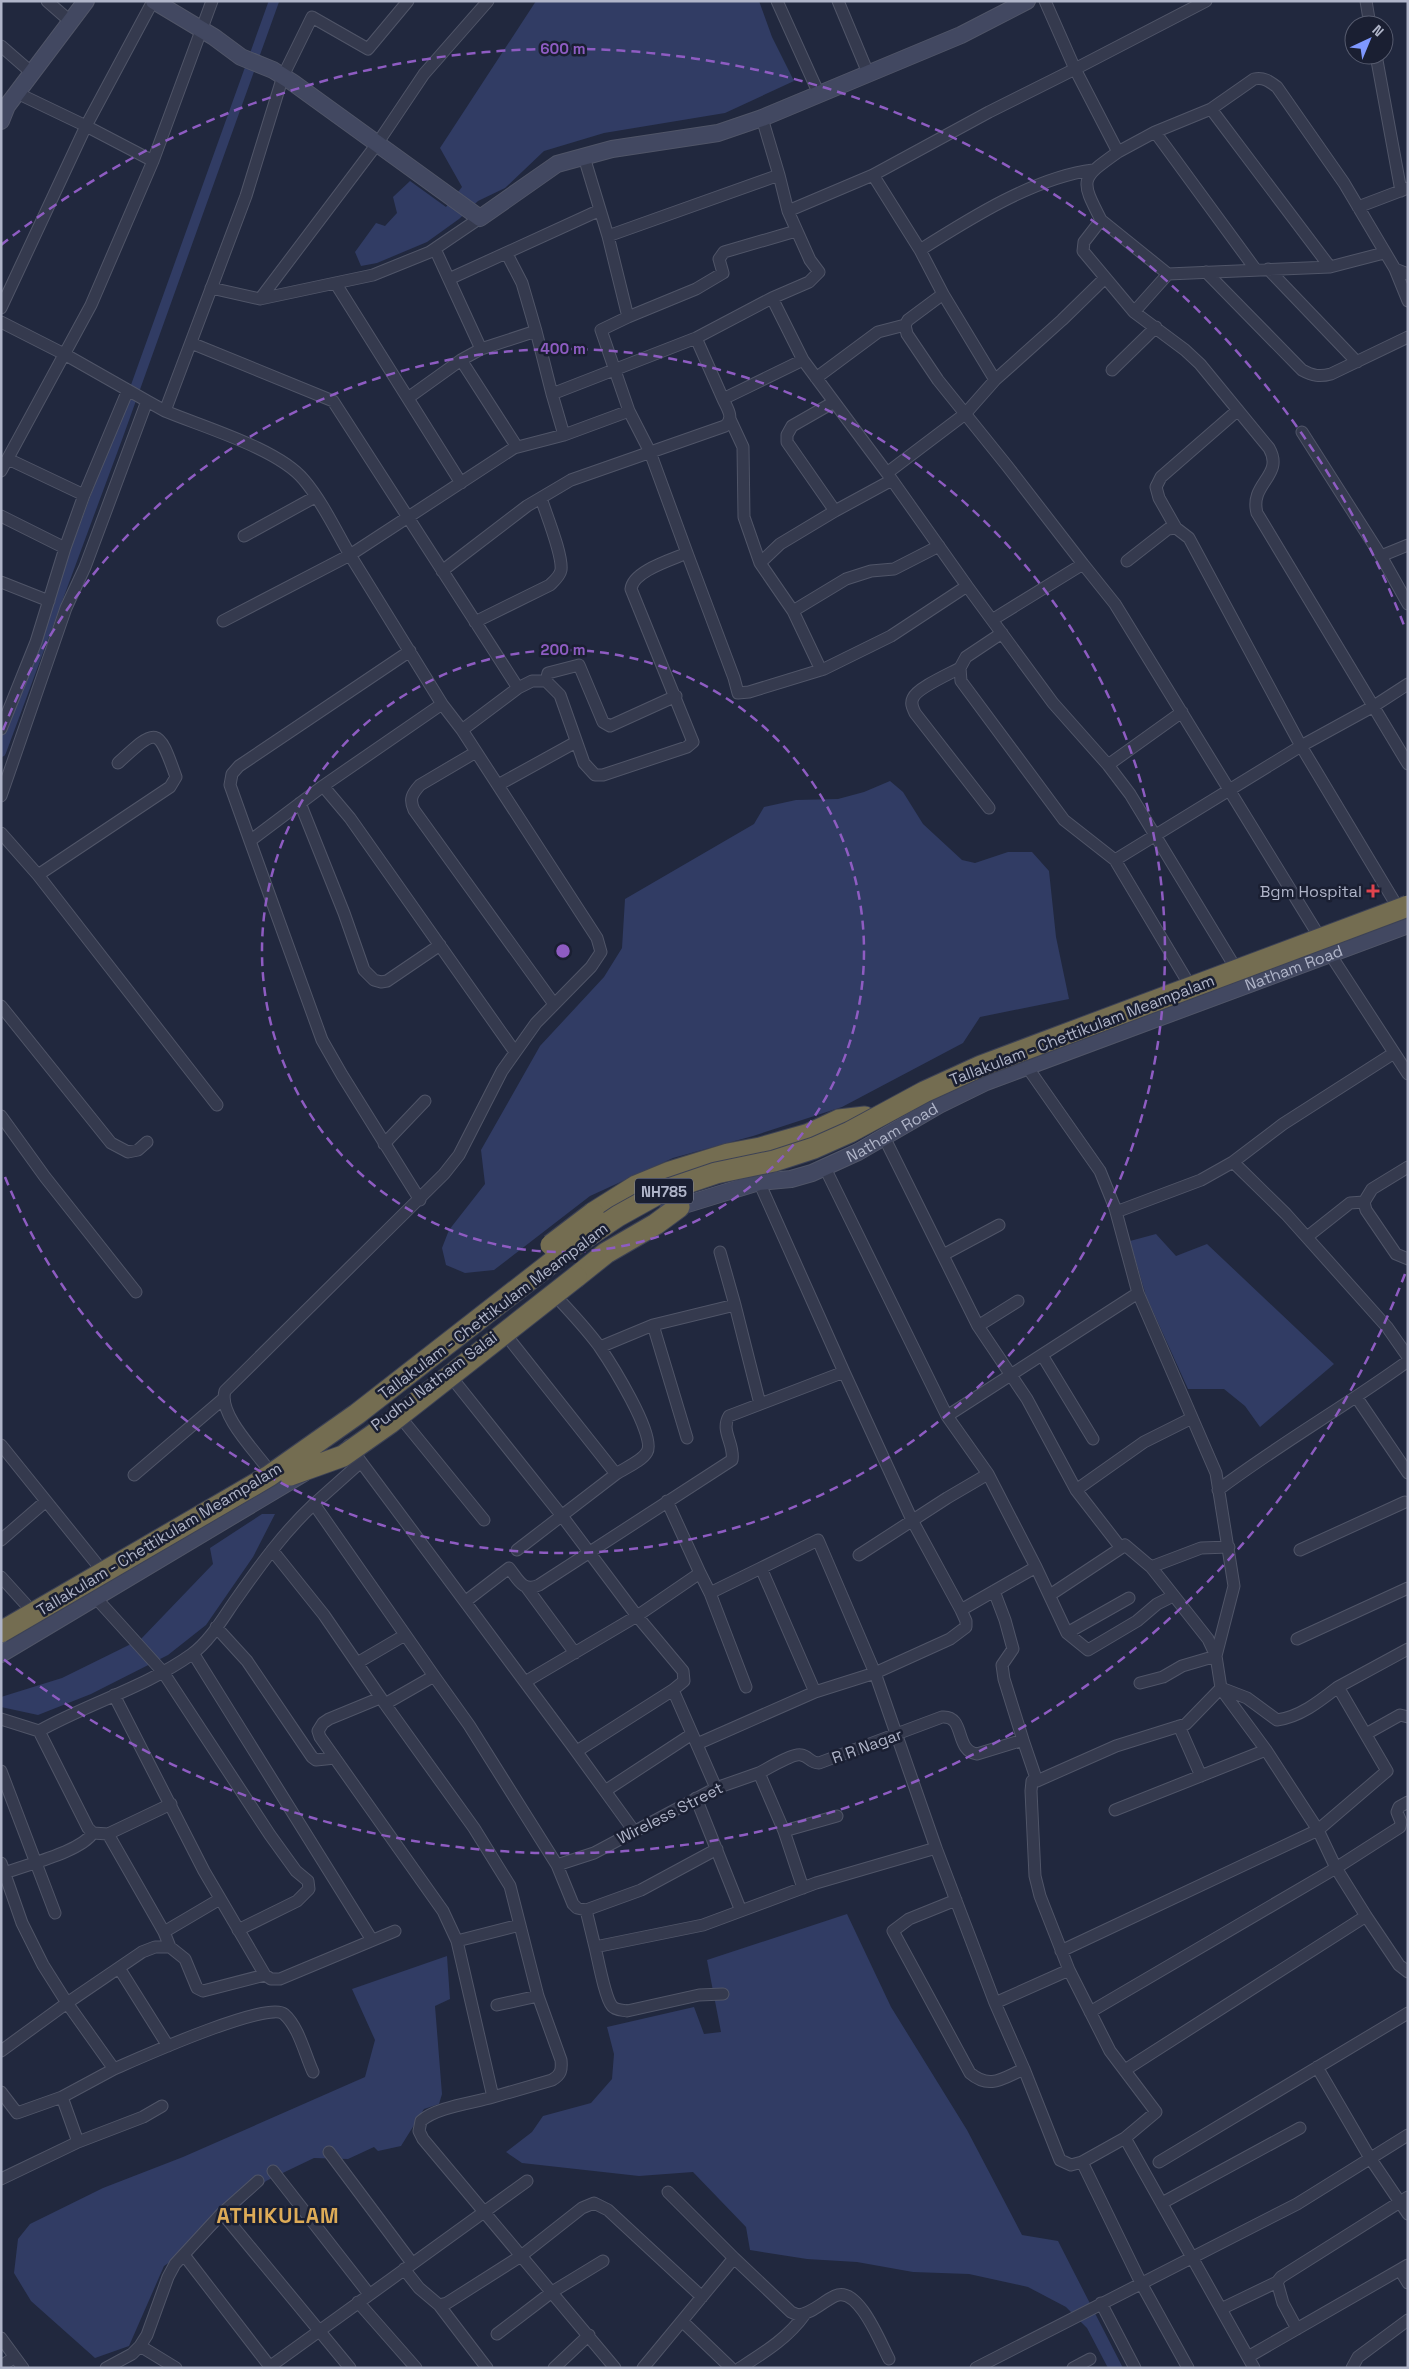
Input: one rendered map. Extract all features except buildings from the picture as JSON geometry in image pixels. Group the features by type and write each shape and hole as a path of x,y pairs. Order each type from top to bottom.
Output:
{"highway":[{"name":"Tallakulam - Chettikulam Meampalam","path":"2,1630 269,1476 357,1414 569,1249 618,1216 663,1191 716,1174 774,1161 814,1148 850,1132 924,1092 981,1066 1405,909"},
{"name":"Tallakulam - Chettikulam Meampalam","path":"2,1630 290,1475 401,1396 611,1235 674,1198 796,1164 831,1151 953,1089 1405,909"},
{"path":"459,1334 478,1303 593,1213 636,1186 670,1172 728,1154 760,1148 808,1134 839,1120 865,1117"},
{"path":"290,1475 343,1456 390,1423 606,1253 656,1224 679,1207"}],"main road":[{"path":"2,115 86,1"},
{"path":"153,1 201,29 241,57 278,73 469,210 557,164 612,150 718,133 762,118 961,35 1027,1"},
{"name":"Natham Road","path":"979,1063 1319,935 1405,909"},
{"name":"Natham Road","path":"762,1183 791,1180 825,1168 967,1091 1408,925"},
{"name":"Pudhu Natham Salai","path":"2,1630 30,1609 268,1469 353,1409 567,1240 633,1198 668,1183 725,1166 758,1159 814,1141 911,1093 979,1063"},
{"name":"Pudhu Natham Salai","path":"1,1654 281,1488 349,1444 396,1412 602,1251 670,1209 762,1183"}],"street":[{"path":"47,1 71,22"},
{"path":"1,308 86,126 153,1"},
{"path":"1,471 66,355 90,305 153,161 212,1"},
{"path":"165,412 246,196 278,73 312,17 368,49 408,1"},
{"path":"260,300 377,144 424,74 488,1"},
{"path":"778,1 819,94"},
{"path":"838,1 868,73"},
{"path":"1045,1 1075,69 1118,152"},
{"path":"788,211 873,175 989,112 1206,1"},
{"path":"1366,1 1368,15"},
{"path":"1,46 32,73"},
{"path":"1358,207 1404,189 1378,65"},
{"path":"1384,253 1330,267 1168,274 1101,220 1086,186 1086,178 1093,170 1118,152 1155,132 1211,110 1254,79 1261,77 1268,80 1282,95 1344,183 1384,253 1396,269 1408,301"},
{"path":"17,93 153,161"},
{"path":"1211,110 1330,267"},
{"path":"552,394 613,368 696,338 772,298 810,282 819,272 796,231 788,211 762,118"},
{"path":"1155,132 1256,270"},
{"path":"584,157 608,236 628,317"},
{"path":"920,250 959,225 1049,179 1069,173 1093,170"},
{"path":"608,236 779,175"},
{"path":"873,175 920,250 943,294 995,380"},
{"path":"211,288 260,300 373,274 435,249 469,210"},
{"path":"449,279 600,210"},
{"path":"1101,220 1084,242 1084,251 1134,312 1156,327 1200,364 1270,448 1275,458 1273,470 1256,495 1257,513 1408,764"},
{"path":"796,231 724,252 719,259 723,273 696,289 601,330 629,411 650,452 738,693 750,692 821,670 891,636 967,586"},
{"path":"435,249 481,349"},
{"path":"507,254 522,283 564,435"},
{"path":"1396,269 1408,274"},
{"path":"1268,270 1357,362"},
{"path":"1206,272 1302,370 1320,376 1357,362 1408,337"},
{"path":"1134,312 1168,274"},
{"path":"760,563 780,544 890,477 965,414 995,380 1062,320 1105,278"},
{"path":"336,284 461,483"},
{"path":"816,378 878,332 905,326 915,313 943,294"},
{"path":"772,298 803,360 1053,703 1108,765 1156,834 1235,967"},
{"path":"1,322 66,355 165,412 271,454 288,464 299,475 315,497 442,704 462,730 600,945 599,958 536,1023 502,1071 459,1155 420,1200 225,1391 223,1399 225,1408 234,1424 268,1469"},
{"path":"905,326 912,344 938,380 1115,604 1330,954 1408,1074"},
{"path":"1112,370 1156,327"},
{"path":"408,398 461,360 481,349 536,331"},
{"path":"696,338 723,399 730,420 743,446 744,517 760,563 793,611 821,670"},
{"path":"190,343 333,401 518,688"},
{"path":"461,360 517,447"},
{"path":"723,399 803,360"},
{"path":"2,723 36,642 65,548 84,495 136,395"},
{"path":"1,796 66,608 85,566 136,395"},
{"path":"834,402 792,426 787,435 787,442 835,511"},
{"path":"1238,410 1161,477 1156,487 1159,498 1176,528 1189,538 1301,746 1405,909"},
{"path":"223,621 350,555 517,447 564,435 629,411"},
{"path":"442,572 527,506 571,480 724,426 730,420"},
{"path":"1302,432 1381,556 1408,604"},
{"path":"8,459 84,495"},
{"path":"244,536 315,497"},
{"path":"475,622 550,585 558,578 561,570 560,559 541,498"},
{"path":"1,516 65,548"},
{"path":"1127,561 1160,534 1168,529 1176,528"},
{"path":"1381,556 1408,545"},
{"path":"793,611 846,579 871,571 894,569 939,546"},
{"path":"546,680 560,695 584,762 595,775 603,776 687,748 693,742 676,696 631,589 635,577 687,553"},
{"path":"992,620 1083,564"},
{"path":"1,582 49,601"},
{"path":"988,808 915,713 911,705 913,698 918,692 960,668 966,657 1002,633"},
{"path":"410,651 239,766 232,774 230,785 322,1040 420,1200"},
{"path":"546,680 548,674 579,665 603,722 610,726 676,696"},
{"path":"960,668 961,681 1064,820 1114,860 1190,984"},
{"path":"462,730 518,688 532,681 546,680"},
{"path":"1114,860 1301,746 1374,706 1408,684"},
{"path":"250,841 323,786 442,704"},
{"path":"1108,765 1182,712"},
{"path":"38,875 170,788 176,777 164,744 159,739 150,737 144,739 118,763"},
{"path":"498,785 576,742"},
{"path":"476,752 420,785 414,791 411,802 420,818 554,1004"},
{"path":"323,786 350,818 516,1052"},
{"path":"300,804 344,913 364,970 374,980 387,981 440,945"},
{"path":"1,833 38,875 217,1105"},
{"path":"1,1006 110,1143 128,1152 138,1150 147,1142"},
{"path":"1016,1049 1100,1171 1116,1212 1138,1293 1216,1473 1234,1586 1216,1656"},
{"path":"1116,1212 1194,1183 1233,1162 1283,1124 1394,1053"},
{"path":"384,1144 424,1101"},
{"path":"1,1116 45,1177 136,1292"},
{"path":"884,1137 978,1326 1027,1398 1076,1490 1121,1548"},
{"path":"1233,1162 1267,1194 1307,1237 1387,1327 1408,1357"},
{"path":"1407,1261 1396,1254 1366,1210 1364,1202 1372,1189 1408,1167"},
{"path":"825,1168 947,1416 988,1474 1050,1595 1067,1633 1088,1650 1137,1620 1157,1604 1173,1596"},
{"path":"605,1791 694,1739 815,1692 874,1674 960,1633 966,1627 966,1621 961,1610 912,1520 844,1372 762,1183"},
{"path":"1307,1237 1350,1204 1364,1202"},
{"path":"943,1254 999,1225"},
{"path":"720,1252 760,1404"},
{"path":"517,1550 647,1452 650,1444 647,1432 618,1376 600,1348 551,1291"},
{"path":"947,1416 1138,1293"},
{"path":"978,1326 1018,1301"},
{"path":"600,1348 653,1325 735,1305"},
{"path":"653,1325 687,1438"},
{"path":"502,1330 616,1474"},
{"path":"1042,1355 1093,1439"},
{"path":"1218,1490 1247,1469 1357,1398 1408,1361"},
{"path":"447,1372 682,1671 684,1681 673,1690 576,1751"},
{"path":"527,1588 539,1585 732,1460 734,1452 725,1423 729,1416 735,1412 844,1372"},
{"path":"1357,1398 1408,1474"},
{"path":"134,1474 223,1399"},
{"path":"396,1412 484,1520"},
{"path":"1076,1490 1144,1442 1192,1418"},
{"path":"349,1444 360,1462 466,1602 634,1831"},
{"path":"1,1445 100,1568"},
{"path":"1,1720 39,1731 71,1713 163,1672 193,1653 216,1627 289,1528 360,1462"},
{"path":"859,1555 988,1474"},
{"path":"1,1540 46,1501"},
{"path":"667,1502 710,1593 746,1687"},
{"path":"1300,1550 1407,1502"},
{"path":"314,1504 469,1725 557,1865 573,1904 577,1908 586,1910 641,1890 717,1850"},
{"path":"710,1593 818,1540 874,1674 936,1848 995,2003 1024,2069 1060,2160 1071,2165 1082,2162 1125,2138 1156,2112 1110,2051 1069,1970 1040,1896 1035,1876 1032,1781 1037,1781 1116,1746 1186,1724 1221,1688"},
{"path":"1050,1595 1125,1545 1151,1567 1208,1639 1216,1656 1221,1688 1266,1750 1318,1830 1336,1868 1366,1916 1399,1965 1408,1972"},
{"path":"1151,1567 1201,1548 1229,1546"},
{"path":"272,1550 324,1615 382,1701 474,1828 504,1874 514,1896 538,1996 561,2060 562,2069 560,2074 552,2080 436,2112 424,2117 419,2125 419,2131 423,2139 484,2213 616,2368"},
{"path":"961,1610 1036,1567"},
{"path":"466,1602 509,1568 527,1588 575,1653"},
{"path":"761,1568 815,1692"},
{"path":"525,1682 637,1616 700,1573"},
{"path":"1,1577 30,1609"},
{"path":"1298,1639 1408,1588"},
{"path":"994,1592 1005,1620 1012,1650 1002,1665 1004,1680 1037,1781"},
{"path":"96,1598 163,1672 270,1835 296,1871 308,1881 309,1889 297,1900 238,1930"},
{"path":"1067,1633 1129,1598"},
{"path":"216,1627 247,1661 312,1757 319,1760 335,1758"},
{"path":"357,1663 405,1635"},
{"path":"1221,1688 1247,1698 1277,1720 1287,1718 1316,1704 1338,1687 1408,1648"},
{"path":"193,1653 372,1940"},
{"path":"1140,1684 1163,1677 1182,1666 1216,1656"},
{"path":"434,1676 382,1701 323,1723 318,1731 443,1911 457,1941 493,2097"},
{"path":"1062,1951 1318,1830 1387,1771 1338,1687"},
{"path":"673,1690 716,1788"},
{"path":"114,1695 220,1899 266,1975 271,1979 280,1979 395,1931"},
{"path":"1366,1734 1400,1715 1408,1717"},
{"name":"R R Nagar","path":"759,1773 797,1755 804,1756 811,1762 820,1762 895,1736 942,1717 949,1717 954,1720 964,1746 971,1753 977,1754 1024,1740"},
{"path":"1179,1726 1201,1776"},
{"path":"39,1731 82,1816 94,1833"},
{"path":"1115,1810 1266,1750"},
{"path":"1,1771 37,1861 55,1913"},
{"path":"759,1773 784,1830 803,1888"},
{"name":"Wireless Street","path":"557,1865 594,1853 716,1788 759,1773"},
{"path":"696,1798 741,1911"},
{"path":"1090,2012 1336,1868 1400,1827 1401,1822 1397,1812 1399,1807 1408,1802"},
{"path":"94,1833 108,1834 171,1804"},
{"path":"784,1830 837,1816"},
{"path":"94,1833 88,1840 76,1848 37,1861 3,1868 22,1923 43,1965 114,2070"},
{"path":"108,1834 164,1932 170,1947 185,1959 200,1991 266,1975"},
{"path":"595,1947 703,1925 803,1888 936,1848"},
{"path":"164,1932 220,1899"},
{"path":"956,1900 909,1919 893,1931 970,2073 978,2080 990,2082 1024,2069"},
{"path":"586,1910 608,1996 612,2006 618,2010 627,2011 698,1995 723,1994"},
{"path":"1125,2070 1366,1916"},
{"path":"457,1941 520,1925"},
{"path":"1,2051 142,1952 155,1948 170,1947"},
{"path":"120,1968 168,2046"},
{"path":"995,2003 1069,1970"},
{"path":"497,2005 538,1996"},
{"path":"1,2092 17,2113 62,2097 114,2070 168,2046 222,2026 267,2012 277,2011 284,2014 292,2026 313,2072"},
{"path":"1159,2162 1408,2012"},
{"path":"1317,2067 1370,2158 1404,2199 1408,2214"},
{"path":"62,2097 78,2142"},
{"path":"1,2179 78,2142 143,2117 162,2106"},
{"path":"1162,2204 1300,2128"},
{"path":"976,2368 1297,2204 1408,2135"},
{"path":"1125,2138 1254,2368"},
{"path":"329,2152 408,2266 419,2288 439,2305 487,2368"},
{"path":"1082,2162 1141,2283 1188,2368"},
{"path":"273,2171 370,2294"},
{"path":"106,2368 132,2354 140,2346 148,2335 168,2277 184,2255 222,2213 258,2181"},
{"path":"184,2255 270,2367 527,2181"},
{"path":"668,2192 790,2312 798,2315 805,2314"},
{"path":"1221,2309 1277,2282 1292,2268 1404,2199"},
{"path":"439,2305 458,2297 521,2256 582,2208 594,2203 608,2210 702,2297"},
{"path":"222,2213 318,2332 350,2368"},
{"path":"643,2368 734,2258"},
{"path":"497,2334 552,2292 603,2261"},
{"path":"1248,2357 1404,2267 1408,2283"},
{"path":"1277,2282 1283,2303 1297,2329"},
{"path":"740,2368 781,2341 805,2314 838,2294 847,2294 854,2299 866,2315 888,2358"},
{"path":"358,2302 416,2368"},
{"path":"1101,2303 1135,2368"},
{"path":"1352,2368 1354,2361 1358,2357 1408,2320"},
{"path":"682,2321 731,2368"},
{"path":"554,2368 589,2335"},
{"path":"1,2338 23,2368"},
{"path":"140,2346 176,2368"},
{"path":"1,2366 15,2357"},
{"path":"1073,2368 1090,2359"}],"water":[{"path":"536,1 759,1 772,37 794,81 725,113 604,133 544,151 505,188 478,201 459,219 427,242 377,263 361,266 355,252 376,223 385,226 397,213 393,197 410,181 446,207 462,187 440,148"},
{"path":"890,781 903,792 923,824 962,860 975,863 1008,852 1032,852 1049,871 1056,937 1069,999 980,1017 963,1043 842,1107 753,1136 673,1158 590,1196 494,1270 465,1273 446,1265 442,1248 449,1230 485,1184 481,1150 540,1046 604,977 622,948 625,899 754,824 764,807 796,800 838,799 864,792"},
{"path":"1156,1234 1176,1256 1207,1244 1334,1364 1260,1427 1245,1406 1224,1389 1188,1389 1146,1296 1130,1241"},
{"path":"262,1514 275,1514 253,1557 206,1625 168,1655 91,1694 38,1715 1,1707 1,1697 62,1678 141,1639 213,1564 210,1548"},
{"path":"847,1914 891,2007 967,2130 1022,2235 1058,2241 1123,2368 1108,2368 1087,2328 1066,2307 1028,2287 969,2274 913,2272 857,2262 807,2259 750,2250 746,2227 693,2172 639,2176 522,2163 506,2152 532,2132 543,2116 591,2103 612,2079 614,2054 607,2027 694,2007 704,2034 721,2032 707,1960"},
{"path":"447,1956 450,1999 435,2006 442,2094 439,2104 424,2109 401,2146 378,2151 374,2147 348,2159 314,2158 266,2181 210,2235 164,2266 129,2346 95,2358 31,2301 14,2273 18,2239 30,2224 103,2188 183,2157 365,2077 375,2040 352,1989"}],"waterway":[{"path":"1,752 118,436 274,1"}],"place":[{"name":"Bgm Hospital","path":"1373,891"}],"district":[{"name":"ATHIKULAM","path":"278,2215"}]}
